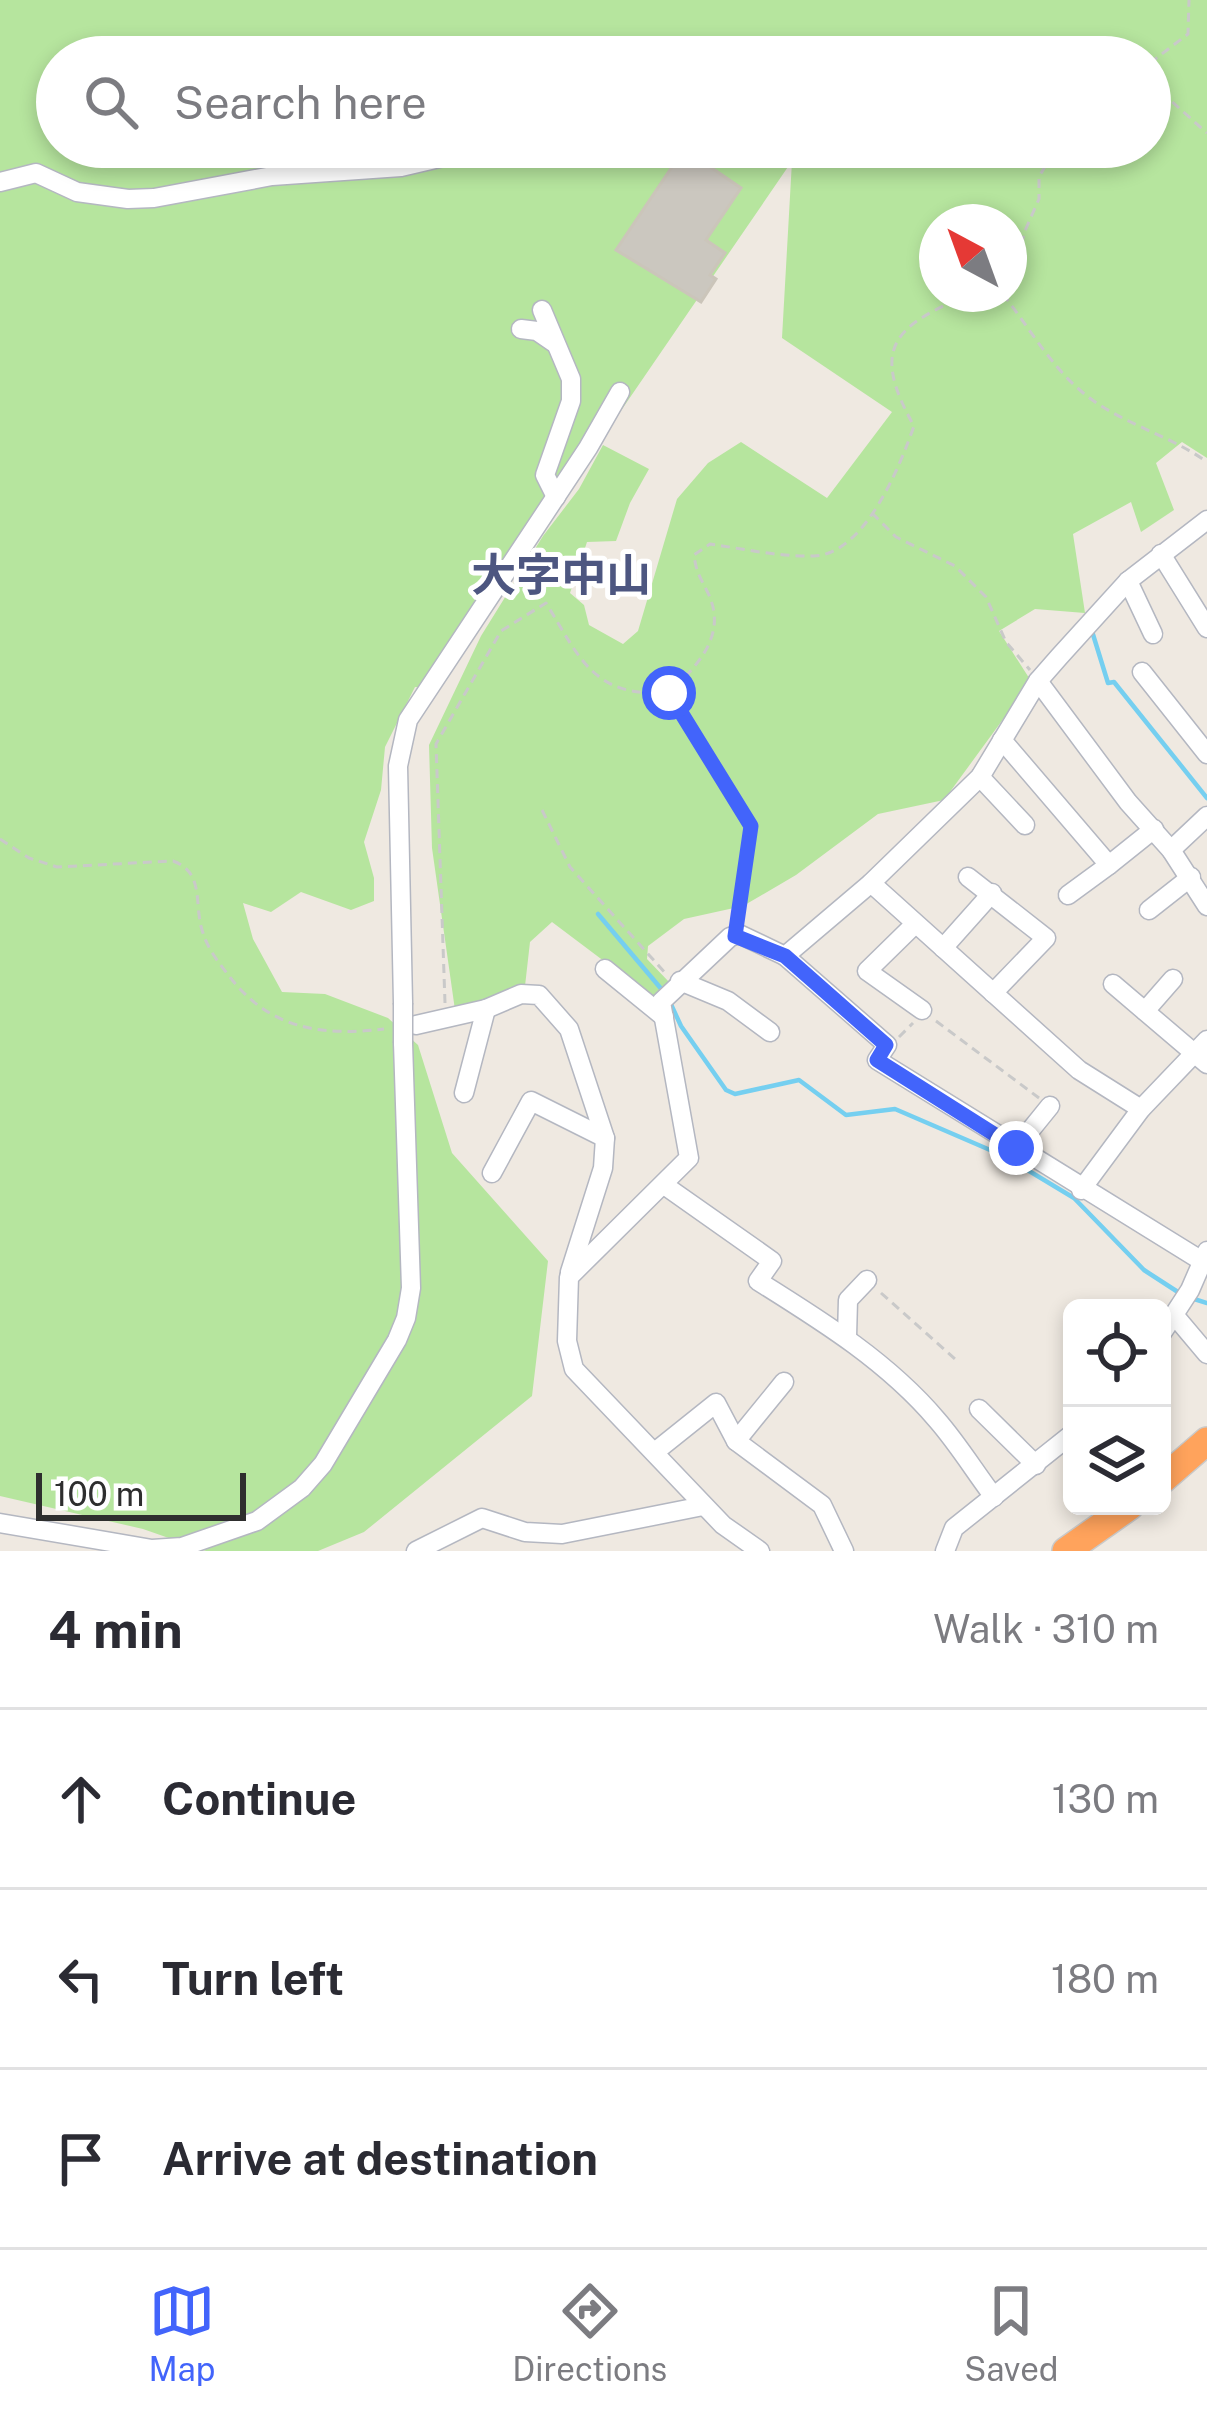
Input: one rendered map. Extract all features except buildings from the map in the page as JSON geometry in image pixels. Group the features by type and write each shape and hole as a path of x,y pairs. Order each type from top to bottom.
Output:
{"highway":[{"path":"1171,1472 1207,1441"},
{"path":"1066,1551 1117,1515"}],"street":[{"path":"0,182 36,173 77,192 154,198 272,176 387,168"},
{"path":"542,310 571,379 571,401 545,475 556,497"},
{"path":"521,329 537,331 553,342"},
{"path":"0,1523 152,1549 182,1547 257,1521 302,1488 323,1464 406,1318 411,1288 400,744 422,696 556,497 620,392"},
{"path":"785,956 872,883 980,777 1038,681 1128,581 1207,520"},
{"path":"1161,554 1207,628"},
{"path":"1128,581 1153,634"},
{"path":"1142,672 1207,754"},
{"path":"1038,681 1128,802 1171,850 1207,906"},
{"path":"1002,740 1109,865"},
{"path":"980,777 1025,825"},
{"path":"1171,850 1207,816"},
{"path":"1068,895 1154,829"},
{"path":"968,877 1046,938 993,993"},
{"path":"1148,910 1191,877"},
{"path":"872,883 1079,1070 1141,1109"},
{"path":"943,948 992,893"},
{"path":"915,924 867,971 922,1010"},
{"path":"569,1276 689,1158 661,1002 735,936 785,956 886,1045 877,1060 1081,1190 1204,1256 1171,1321"},
{"path":"605,969 664,1016"},
{"path":"1145,1011 1173,979"},
{"path":"679,982 740,1008 770,1032"},
{"path":"1081,1190 1141,1109 1203,1053 1113,984"},
{"path":"416,1025 486,1009 521,994 539,995 569,1029 605,1138 603,1168 569,1276 567,1342 574,1369 723,1525 760,1551"},
{"path":"464,1093 486,1009"},
{"path":"491,1173 531,1102 605,1138"},
{"path":"1016,1148 1050,1106"},
{"path":"664,1184 772,1261 758,1281 847,1337 936,1418 994,1497"},
{"path":"847,1337 848,1300 867,1280"},
{"path":"1175,1316 1207,1354"},
{"path":"736,1441 784,1382"},
{"path":"656,1451 716,1403 736,1441 822,1505 844,1551"},
{"path":"979,1408 1036,1466"},
{"path":"945,1551 954,1528 1063,1442"},
{"path":"416,1551 482,1518 525,1532 562,1534 704,1506"}],"path":[{"path":"1171,47 1187,34 1189,0"},
{"path":"1171,101 1207,133"},
{"path":"1027,226 1039,199 1044,168"},
{"path":"446,1020 436,744 501,631 547,603 586,668 632,695 669,693 700,663 716,627 708,592 696,577 694,555 710,544 817,556 837,549 858,533 872,513 914,426 893,379 891,349 900,333 931,312"},
{"path":"1017,312 1079,390 1117,416 1207,462"},
{"path":"872,513 896,537 955,566 986,596 1006,642 1038,681"},
{"path":"669,693 751,826 735,936"},
{"path":"542,810 570,867 650,959 679,982"},
{"path":"0,839 29,858 58,867 182,864 196,880 202,933 222,968 249,1001 284,1023 349,1033 416,1025"},
{"path":"886,1045 905,1034 922,1010 1050,1106"},
{"path":"867,1280 955,1360"}],"green space":[{"path":"0,0 1207,0 1207,458 1182,442 1156,463 1174,510 1141,532 1131,502 1073,534 1085,613 1035,609 999,631 1031,681 944,800 878,814 796,875 743,906 684,919 648,946 647,959 670,983 653,998 552,922 530,942 525,986 462,1012 455,1010 432,848 429,745 481,636 603,445 649,469 616,541 587,542 570,593 584,605 589,625 623,644 638,631 677,499 708,463 741,442 827,498 892,412 782,338 792,168 1171,168 1171,36 36,36 36,168 787,168 431,688 415,687 385,747 381,790 364,842 374,878 374,901 351,910 301,892 271,912 243,903 253,939 282,992 325,994 388,1018 418,1045 452,1153 548,1261 532,1396 364,1532 318,1551 206,1551 143,1529 0,1496"}],"waterway":[{"path":"1091,628 1108,683 1114,682 1207,798"},
{"path":"598,914 663,991"},
{"path":"669,1000 681,1026 726,1090 735,1094 799,1080 846,1115 895,1109 1004,1156 1074,1198 1144,1270 1181,1294"},
{"path":"1191,1298 1207,1303"}],"district":[{"name":"大字中山","path":"561,574"}],"route":[{"path":"669,693 751,826 735,936 785,956 886,1045 877,1060 1016,1148"}]}
